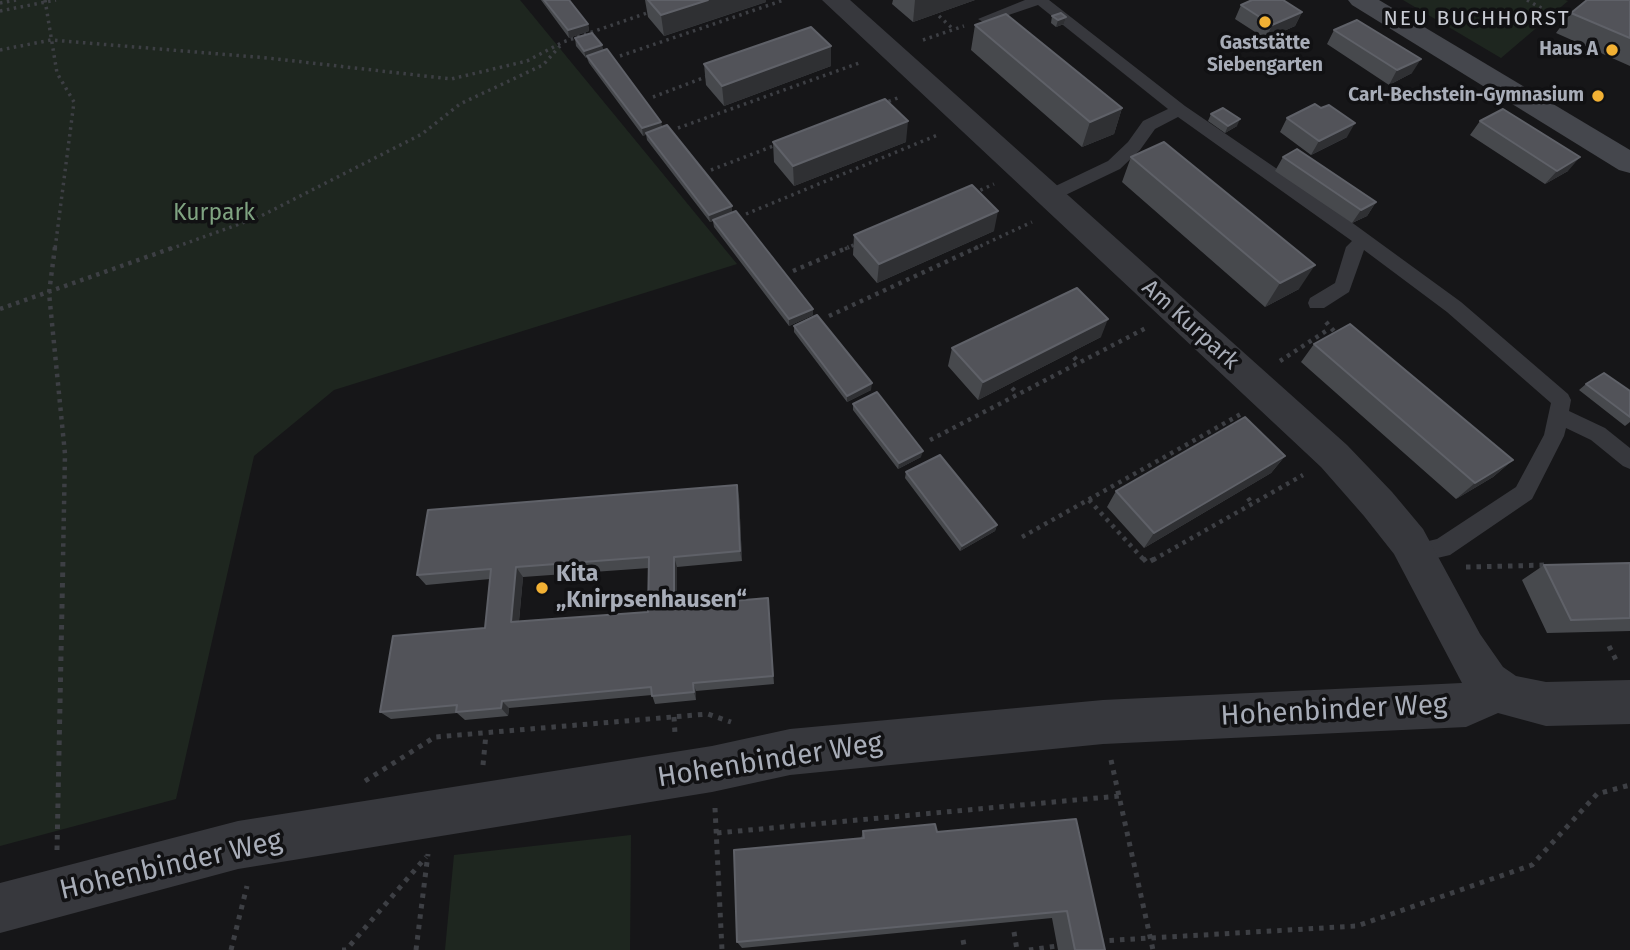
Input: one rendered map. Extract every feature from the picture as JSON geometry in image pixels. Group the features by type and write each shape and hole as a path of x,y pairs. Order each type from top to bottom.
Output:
{"main road":[{"path":"1361,0 1630,163"}],"street":[{"name":"Am Kurpark","path":"835,0 891,51 1041,209 1334,456 1416,553 1478,671 1497,690"},
{"name":"Hohenbinder Weg","path":"0,908 238,845 712,769 790,752 1103,722 1466,705 1497,690"},
{"path":"1497,690 1529,703 1630,702"}],"lane":[{"path":"985,19 1039,0 1179,110 1454,307 1561,400 1554,436 1524,493 1442,548 1416,553"},
{"path":"1041,209 1114,165 1134,146 1149,125 1179,110"},
{"path":"1317,303 1343,287 1355,247 1365,241"},
{"path":"1559,415 1598,434 1630,460"}],"path":[{"path":"0,3 16,0"},
{"path":"0,11 56,0"},
{"path":"620,56 742,12 785,0"},
{"path":"1527,0 1543,9"},
{"path":"46,1 60,86 74,102 50,293 65,454 58,892"},
{"path":"0,50 51,40 242,55 451,79 527,61 563,43 662,8"},
{"path":"939,16 954,29"},
{"path":"678,128 985,19"},
{"path":"0,309 259,217 422,134 460,104 543,65 563,43"},
{"path":"653,97 716,73"},
{"path":"876,106 901,97"},
{"path":"747,214 826,178 942,133"},
{"path":"711,170 787,140"},
{"path":"969,195 995,184"},
{"path":"829,316 969,248 1041,209"},
{"path":"793,271 868,239"},
{"path":"930,440 1148,327"},
{"path":"1278,363 1329,329"},
{"path":"1074,357 1079,363"},
{"path":"1012,388 1018,394"},
{"path":"1022,537 1252,408"},
{"path":"1089,500 1147,564 1187,538 1253,505 1306,474"},
{"path":"1248,498 1253,505"},
{"path":"1453,567 1562,565"},
{"path":"357,786 435,737 708,714 741,725"},
{"path":"1103,722 1153,950"},
{"path":"712,769 722,950"},
{"path":"1097,942 1357,926 1532,865 1597,794 1630,785"},
{"path":"717,833 1119,796"},
{"path":"342,950 346,950 465,810"},
{"path":"231,950 258,842"},
{"path":"416,950 428,853"},
{"path":"1014,932 1017,950"},
{"path":"963,940 965,950"},
{"path":"1030,950 1058,946"}],"green space":[{"name":"Kurpark","path":"0,0 520,0 737,264 334,390 254,456 176,799 0,846"},
{"path":"1403,0 1565,0 1568,1 1501,58"},
{"path":"631,835 630,950 445,950 454,855"}],"building":[{"path":"544,0 569,0 588,24 568,30"},
{"path":"648,0 708,0 661,15"},
{"path":"1252,0 1283,0 1302,12 1272,25 1241,5"},
{"path":"1587,0 1630,0 1630,38 1571,13"},
{"path":"1061,13 1066,17 1058,20 1052,16"},
{"path":"1006,14 1122,108 1090,122 975,25"},
{"path":"1357,20 1421,59 1397,70 1334,30"},
{"path":"811,27 831,46 722,86 704,64"},
{"path":"592,33 602,45 584,51 575,38"},
{"path":"607,49 661,122 642,128 587,56"},
{"path":"885,99 908,121 793,166 773,142"},
{"path":"1315,104 1321,108 1329,105 1355,123 1319,141 1287,118"},
{"path":"1223,108 1240,119 1228,126 1211,114"},
{"path":"1503,109 1580,157 1557,171 1480,121"},
{"path":"667,125 732,206 709,215 646,133"},
{"path":"1164,142 1315,265 1280,283 1131,157"},
{"path":"1297,149 1376,202 1361,210 1283,157"},
{"path":"972,185 998,211 879,264 854,235"},
{"path":"736,211 813,309 789,319 713,220"},
{"path":"1077,288 1108,319 983,382 952,348"},
{"path":"817,315 872,383 847,396 794,326"},
{"path":"1350,324 1513,460 1475,483 1314,344"},
{"path":"1604,373 1630,391 1630,417 1586,384"},
{"path":"877,392 923,451 899,463 853,404"},
{"path":"1245,417 1285,456 1154,533 1116,491"},
{"path":"940,455 997,525 962,546 906,472"},
{"path":"737,485 740,551 674,557 674,606 768,598 773,676 693,683 694,692 652,696 651,687 502,701 501,708 456,712 457,705 380,712 393,636 485,628 491,569 417,575 428,510","holes":["649,557 648,612 511,622 516,567"]},
{"path":"1630,563 1630,618 1571,620 1544,565"},
{"path":"1076,819 1105,950 1075,950 1067,911 737,942 734,850 864,838 863,831 935,824 937,832"}],"place":[{"name":"Gaststätte Siebengarten","path":"1265,22"},
{"name":"Haus A","path":"1612,50"},
{"name":"Carl-Bechstein-Gymnasium","path":"1598,96"},
{"name":"Kita „Knirpsenhausen“","path":"542,588"}],"district":[{"name":"NEU BUCHHORST","path":"1477,19"}]}
